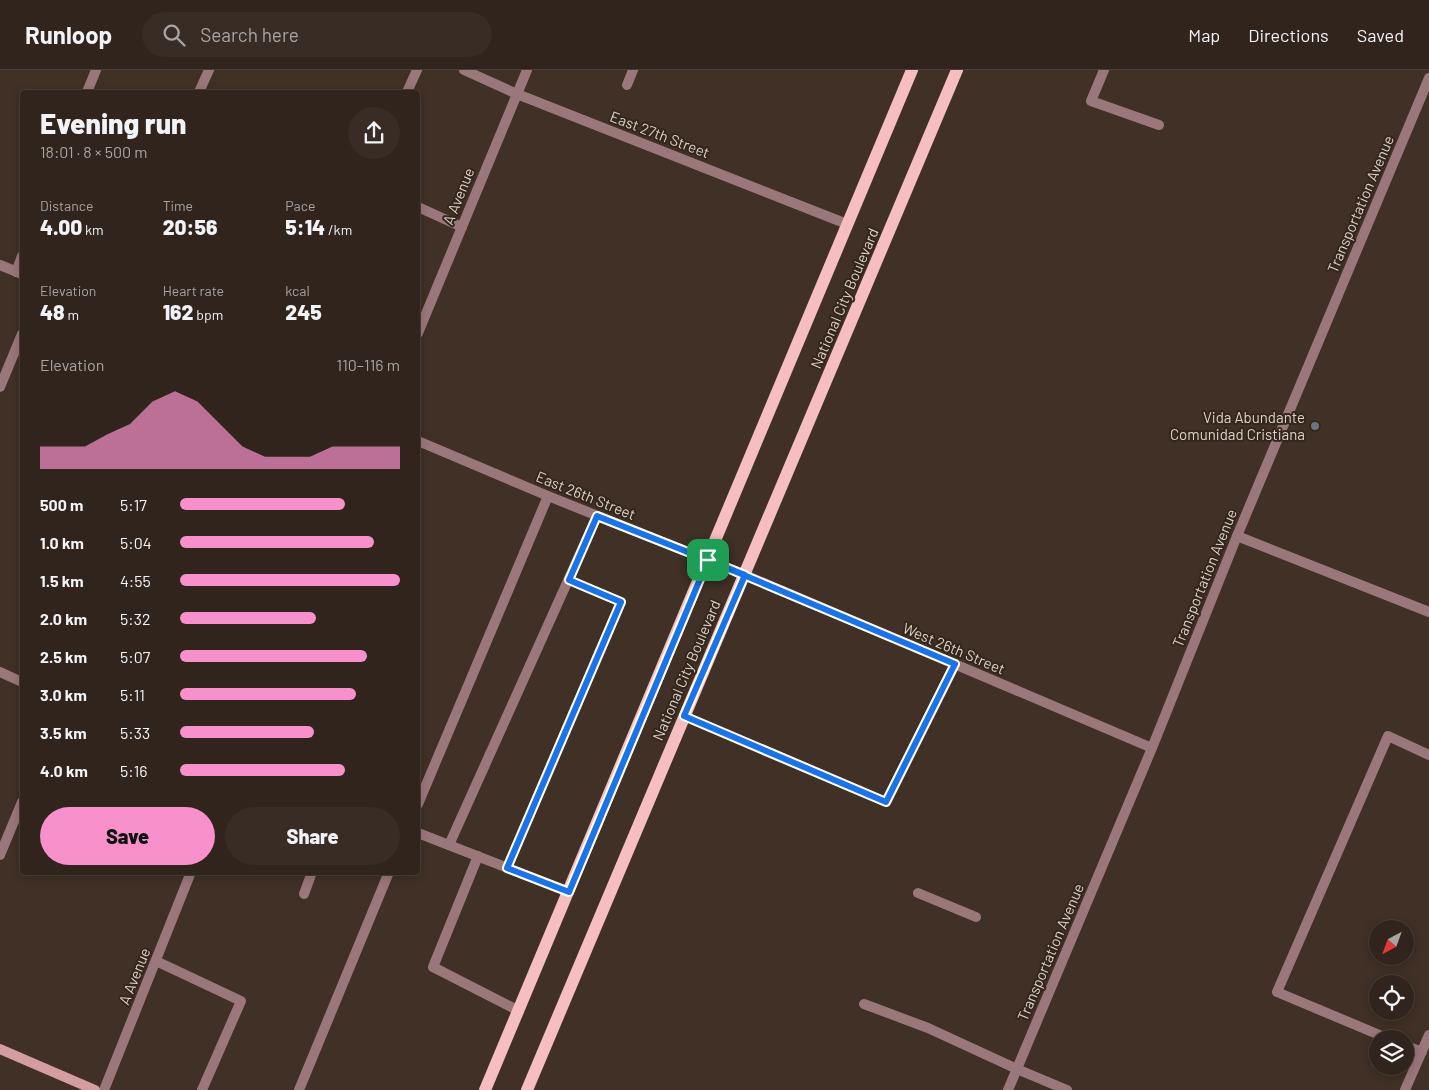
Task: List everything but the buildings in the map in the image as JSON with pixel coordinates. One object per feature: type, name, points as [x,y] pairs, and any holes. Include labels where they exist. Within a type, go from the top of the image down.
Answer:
[{"type":"main road","name":"National City Boulevard","points":[[485,1090],[912,70]]},
{"type":"main road","name":"National City Boulevard","points":[[526,1090],[957,70]]},
{"type":"main road","points":[[0,1049],[96,1090]]},
{"type":"street","points":[[88,90],[96,70]]},
{"type":"street","points":[[200,90],[209,70]]},
{"type":"street","points":[[408,90],[417,70]]},
{"type":"street","name":"East 27th Street","points":[[464,70],[516,94],[847,224]]},
{"type":"street","name":"A Avenue","points":[[420,328],[527,70]]},
{"type":"street","points":[[627,85],[633,70]]},
{"type":"street","points":[[1104,70],[1091,101],[1159,125]]},
{"type":"street","name":"Transportation Avenue","points":[[1008,1090],[1152,748],[1237,536],[1429,78]]},
{"type":"street","points":[[420,208],[462,227]]},
{"type":"street","points":[[0,265],[19,273]]},
{"type":"street","points":[[0,387],[20,339]]},
{"type":"street","name":"East 26th Street","points":[[420,443],[745,575]]},
{"type":"street","points":[[420,799],[548,496]]},
{"type":"street","points":[[449,845],[597,516]]},
{"type":"street","points":[[1237,536],[1429,612]]},
{"type":"street","name":"West 26th Street","points":[[745,575],[1152,748]]},
{"type":"street","points":[[507,868],[621,602],[569,580]]},
{"type":"street","points":[[684,716],[886,802],[955,664]]},
{"type":"street","points":[[0,672],[20,681]]},
{"type":"street","points":[[1369,1031],[1277,992],[1388,736],[1429,755]]},
{"type":"street","points":[[0,855],[20,807]]},
{"type":"street","points":[[420,834],[569,892]]},
{"type":"street","points":[[478,856],[433,967],[519,1011]]},
{"type":"street","name":"A Avenue","points":[[104,1090],[190,875]]},
{"type":"street","points":[[304,894],[311,875]]},
{"type":"street","points":[[299,1090],[388,875]]},
{"type":"street","points":[[918,893],[976,917]]},
{"type":"street","points":[[156,961],[241,1001],[202,1090]]},
{"type":"street","points":[[864,1004],[928,1028],[1066,1090]]},
{"type":"street","points":[[1406,1090],[1429,1035]]},
{"type":"street","points":[[1414,1049],[1422,1052]]},
{"type":"place","name":"Vida Abundante Comunidad Cristiana","points":[[1315,426]]},
{"type":"route","points":[[708,560],[597,516],[569,580],[621,602],[507,868],[569,892],[708,560],[745,575],[684,716],[886,802],[955,664],[745,575],[708,560]]}]
